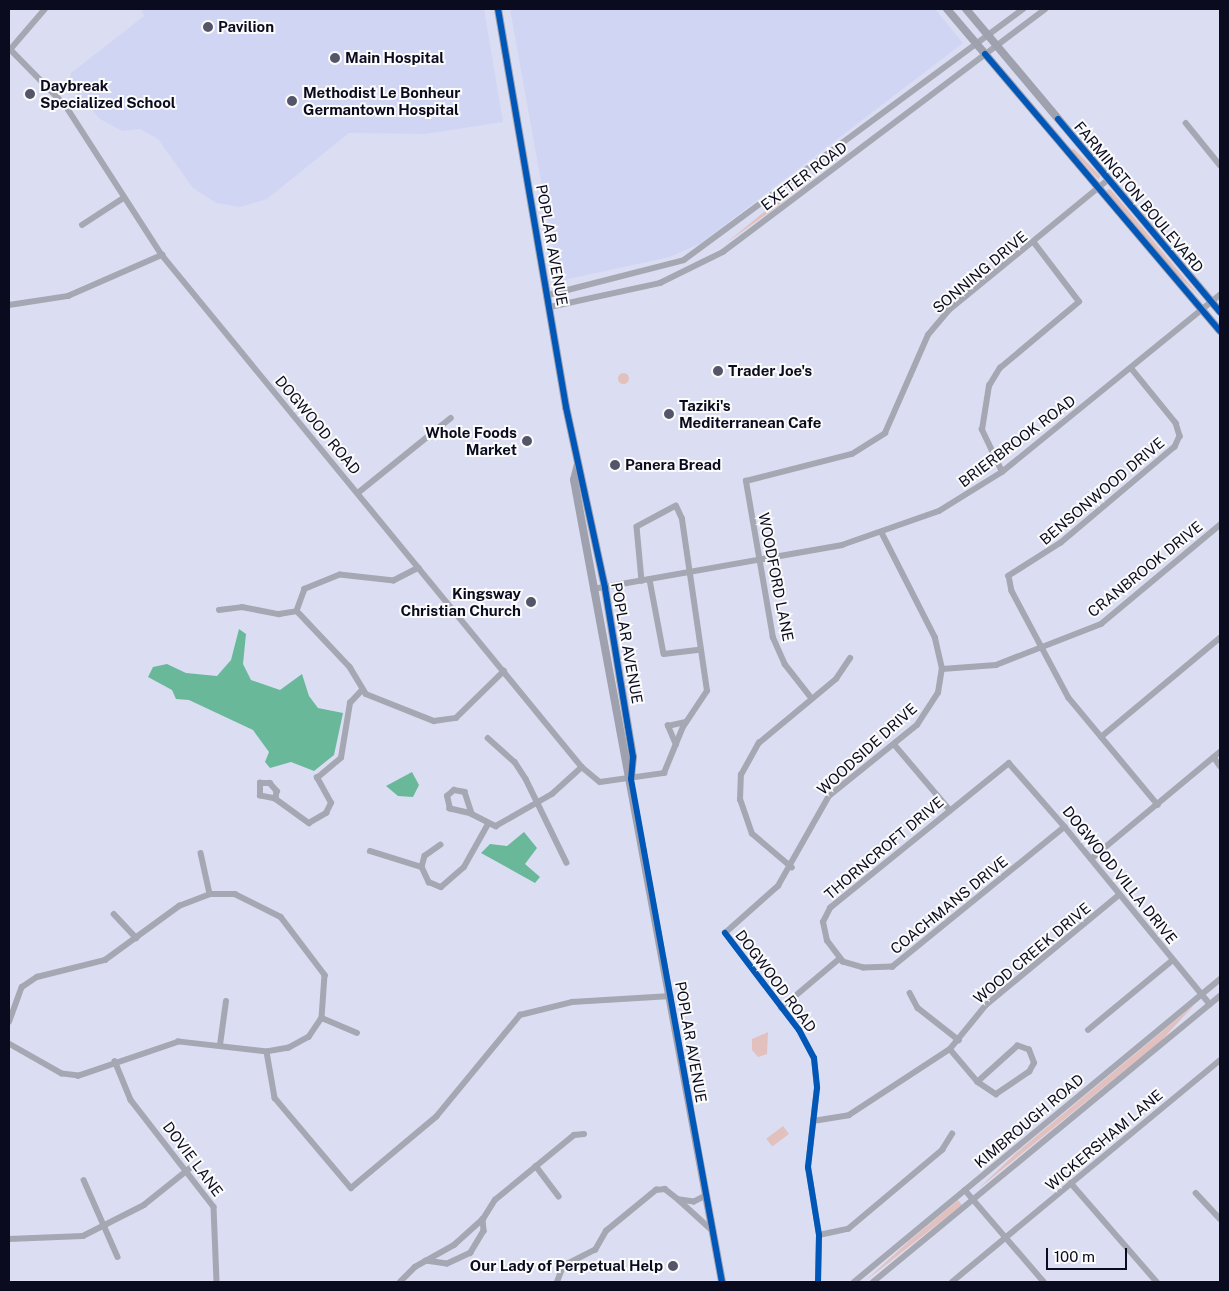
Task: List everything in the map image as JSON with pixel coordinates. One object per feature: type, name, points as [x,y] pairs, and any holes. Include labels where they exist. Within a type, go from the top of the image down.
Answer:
[{"type":"main road","name":"POPLAR AVENUE","points":[[498,9],[578,464],[605,588],[633,757],[631,778]]},
{"type":"main road","name":"FARMINGTON BOULEVARD","points":[[947,9],[1220,331]]},
{"type":"main road","name":"FARMINGTON BOULEVARD","points":[[966,9],[1220,312]]},
{"type":"main road","name":"POPLAR AVENUE","points":[[578,464],[574,480],[623,760],[631,778],[722,1282]]},
{"type":"street","points":[[10,51],[45,9]]},
{"type":"street","name":"EXETER ROAD","points":[[548,295],[684,260],[1023,9]]},
{"type":"street","name":"EXETER ROAD","points":[[550,307],[660,283],[723,252],[1045,9]]},
{"type":"street","name":"DOGWOOD ROAD","points":[[10,51],[66,106],[122,199],[162,255],[582,767],[600,782],[664,773],[676,744]]},
{"type":"street","points":[[1186,123],[1220,165]]},
{"type":"street","name":"SONNING DRIVE","points":[[746,480],[852,454],[884,433],[928,335],[949,310],[1034,243],[1108,180]]},
{"type":"street","points":[[82,226],[122,199]]},
{"type":"street","points":[[1002,472],[982,430],[989,386],[1000,368],[1079,302],[1034,243]]},
{"type":"street","points":[[9,305],[68,296],[162,255]]},
{"type":"street","name":"BRIERBROOK ROAD","points":[[593,589],[758,560],[882,534],[943,508],[1002,472],[1132,369],[1220,295]]},
{"type":"street","name":"BENSONWOOD DRIVE","points":[[1043,648],[1008,576],[1061,543],[1176,446],[1180,436],[1176,423],[1132,369]]},
{"type":"street","points":[[358,493],[451,418]]},
{"type":"street","name":"WOODFORD LANE","points":[[746,480],[758,560],[776,647],[812,698]]},
{"type":"street","points":[[642,581],[637,527],[676,506],[682,519],[687,573],[707,691],[686,722],[676,744]]},
{"type":"street","name":"CRANBROOK DRIVE","points":[[942,669],[996,665],[1101,624],[1220,524]]},
{"type":"street","name":"WOODSIDE DRIVE","points":[[724,933],[778,886],[792,868],[815,816],[829,796],[894,744],[930,709],[938,692],[942,669],[935,638],[882,534]]},
{"type":"street","points":[[297,612],[305,589],[340,575],[394,581],[419,568]]},
{"type":"street","points":[[650,580],[664,654],[699,650]]},
{"type":"street","points":[[219,610],[242,607],[279,614],[297,612]]},
{"type":"street","points":[[297,612],[350,667],[362,690],[378,702],[406,708],[434,721],[456,718],[504,671]]},
{"type":"street","points":[[1100,736],[1220,638]]},
{"type":"street","points":[[1043,648],[1069,698],[1158,805]]},
{"type":"street","points":[[792,868],[752,834],[739,788],[746,763],[759,743],[836,678],[850,658]]},
{"type":"street","points":[[276,799],[309,823],[326,813],[331,803],[317,778],[341,758],[350,703],[362,690]]},
{"type":"street","points":[[676,744],[668,726],[686,722]]},
{"type":"street","points":[[488,738],[515,762],[538,801],[567,863]]},
{"type":"street","points":[[894,744],[950,810]]},
{"type":"street","points":[[1091,858],[1158,805],[1220,752]]},
{"type":"street","points":[[1214,757],[1220,766]]},
{"type":"street","name":"THORNCROFT DRIVE","points":[[838,960],[823,931],[830,908],[1009,762]]},
{"type":"street","name":"DOGWOOD VILLA DRIVE","points":[[1009,762],[1091,858],[1119,895],[1210,1004]]},
{"type":"street","points":[[472,814],[465,792],[454,790],[447,796],[450,809],[472,814],[488,824],[500,825],[538,801],[582,767]]},
{"type":"street","points":[[370,851],[422,867],[435,886],[450,882],[488,824]]},
{"type":"street","name":"COACHMANS DRIVE","points":[[838,960],[864,968],[898,964],[1065,827]]},
{"type":"street","points":[[422,867],[425,856],[441,844]]},
{"type":"street","points":[[201,853],[210,894]]},
{"type":"street","points":[[9,1022],[22,987],[37,977],[105,960],[179,906],[210,894],[235,894],[281,917],[325,975],[322,1018],[309,1037],[290,1048],[268,1052],[179,1042],[115,1061],[80,1076],[62,1074],[9,1044]]},
{"type":"street","name":"WOOD CREEK DRIVE","points":[[813,1121],[849,1115],[950,1049],[986,1005],[1119,895]]},
{"type":"street","points":[[114,914],[136,938]]},
{"type":"street","name":"DOGWOOD ROAD","points":[[724,933],[805,1038],[814,1058],[817,1088],[808,1167],[819,1235],[818,1282]]},
{"type":"street","points":[[781,1008],[838,960]]},
{"type":"street","points":[[1088,1030],[1173,960]]},
{"type":"street","name":"KIMBROUGH ROAD","points":[[854,1282],[1220,979]]},
{"type":"street","points":[[910,993],[918,1008],[959,1040]]},
{"type":"street","points":[[268,1052],[275,1098],[351,1188],[436,1117],[520,1015],[572,1002],[670,996]]},
{"type":"street","name":"KIMBROUGH ROAD","points":[[874,1282],[1220,996]]},
{"type":"street","points":[[220,1046],[226,1001]]},
{"type":"street","points":[[322,1018],[357,1033]]},
{"type":"street","points":[[950,1049],[978,1082],[1002,1094],[1033,1067],[1029,1050],[1018,1046],[978,1082]]},
{"type":"street","name":"WICKERSHAM LANE","points":[[952,1282],[1220,1060]]},
{"type":"street","name":"DOVIE LANE","points":[[115,1061],[131,1100],[189,1170],[214,1207],[217,1282]]},
{"type":"street","points":[[400,1282],[415,1267],[454,1245],[484,1219],[495,1200],[574,1135],[584,1134]]},
{"type":"street","points":[[819,1235],[848,1229],[949,1143],[952,1134]]},
{"type":"street","points":[[536,1166],[559,1196]]},
{"type":"street","points":[[9,1239],[83,1236],[144,1205],[189,1170]]},
{"type":"street","points":[[84,1180],[118,1257]]},
{"type":"street","points":[[1071,1183],[1157,1282]]},
{"type":"street","points":[[557,1282],[563,1266],[595,1250],[606,1231],[656,1190],[666,1190],[712,1231]]},
{"type":"street","points":[[965,1190],[1005,1239],[1044,1282]]},
{"type":"street","points":[[1196,1193],[1220,1219]]},
{"type":"street","points":[[679,1200],[694,1202],[706,1196]]},
{"type":"street","points":[[426,1261],[447,1264],[471,1253],[484,1231],[484,1219]]},
{"type":"shaded area","name":"Methodist Le Bonheur Germantown Hospital","points":[[141,9],[484,9],[503,122],[425,134],[349,133],[267,199],[240,207],[216,203],[193,188],[158,139],[140,129],[122,131],[100,119],[69,84],[71,73],[144,16]]},
{"type":"shaded area","points":[[510,9],[935,9],[963,43],[701,243],[670,257],[559,281]]},
{"type":"shaded area","points":[[1074,149],[1100,176],[1099,180],[1071,150]]},
{"type":"shaded area","points":[[807,177],[810,179],[778,206],[726,243]]},
{"type":"shaded area","points":[[1108,189],[1111,190],[1200,297],[1165,263],[1106,192]]},
{"type":"shaded area","points":[[623,372],[629,378],[623,384],[617,378]]},
{"type":"shaded area","points":[[239,629],[246,634],[243,664],[251,680],[280,690],[302,674],[309,696],[318,708],[343,713],[334,755],[314,771],[291,762],[270,768],[265,762],[269,752],[253,730],[189,700],[176,699],[172,690],[148,677],[153,667],[167,664],[186,673],[217,676],[231,660]]},
{"type":"shaded area","points":[[412,772],[419,785],[413,797],[398,796],[386,786]]},
{"type":"shaded area","points":[[524,832],[537,848],[525,864],[540,877],[535,883],[481,853],[490,844],[507,846]]},
{"type":"shaded area","points":[[1195,1004],[1161,1041],[978,1189],[1016,1153]]},
{"type":"shaded area","points":[[768,1032],[767,1054],[758,1057],[752,1050],[752,1039]]},
{"type":"shaded area","points":[[783,1126],[789,1134],[772,1147],[766,1139]]},
{"type":"shaded area","points":[[958,1200],[962,1205],[864,1282],[909,1241]]},
{"type":"cycle path","points":[[498,9],[566,407],[605,588],[633,757],[631,779],[722,1282]]},
{"type":"cycle path","points":[[985,54],[1220,331]]},
{"type":"cycle path","points":[[1058,119],[1220,312]]},
{"type":"cycle path","points":[[725,933],[799,1030],[814,1058],[817,1088],[808,1167],[819,1235],[818,1282]]},
{"type":"place","name":"Pavilion","points":[[208,27]]},
{"type":"place","name":"Main Hospital","points":[[335,58]]},
{"type":"place","name":"Daybreak Specialized School","points":[[30,94]]},
{"type":"place","name":"Methodist Le Bonheur Germantown Hospital","points":[[292,101]]},
{"type":"place","name":"Trader Joe's","points":[[718,371]]},
{"type":"place","name":"Taziki's Mediterranean Cafe","points":[[669,414]]},
{"type":"place","name":"Whole Foods Market","points":[[527,441]]},
{"type":"place","name":"Panera Bread","points":[[615,465]]},
{"type":"place","name":"Kingsway Christian Church","points":[[531,602]]},
{"type":"place","name":"Our Lady of Perpetual Help","points":[[673,1266]]}]
